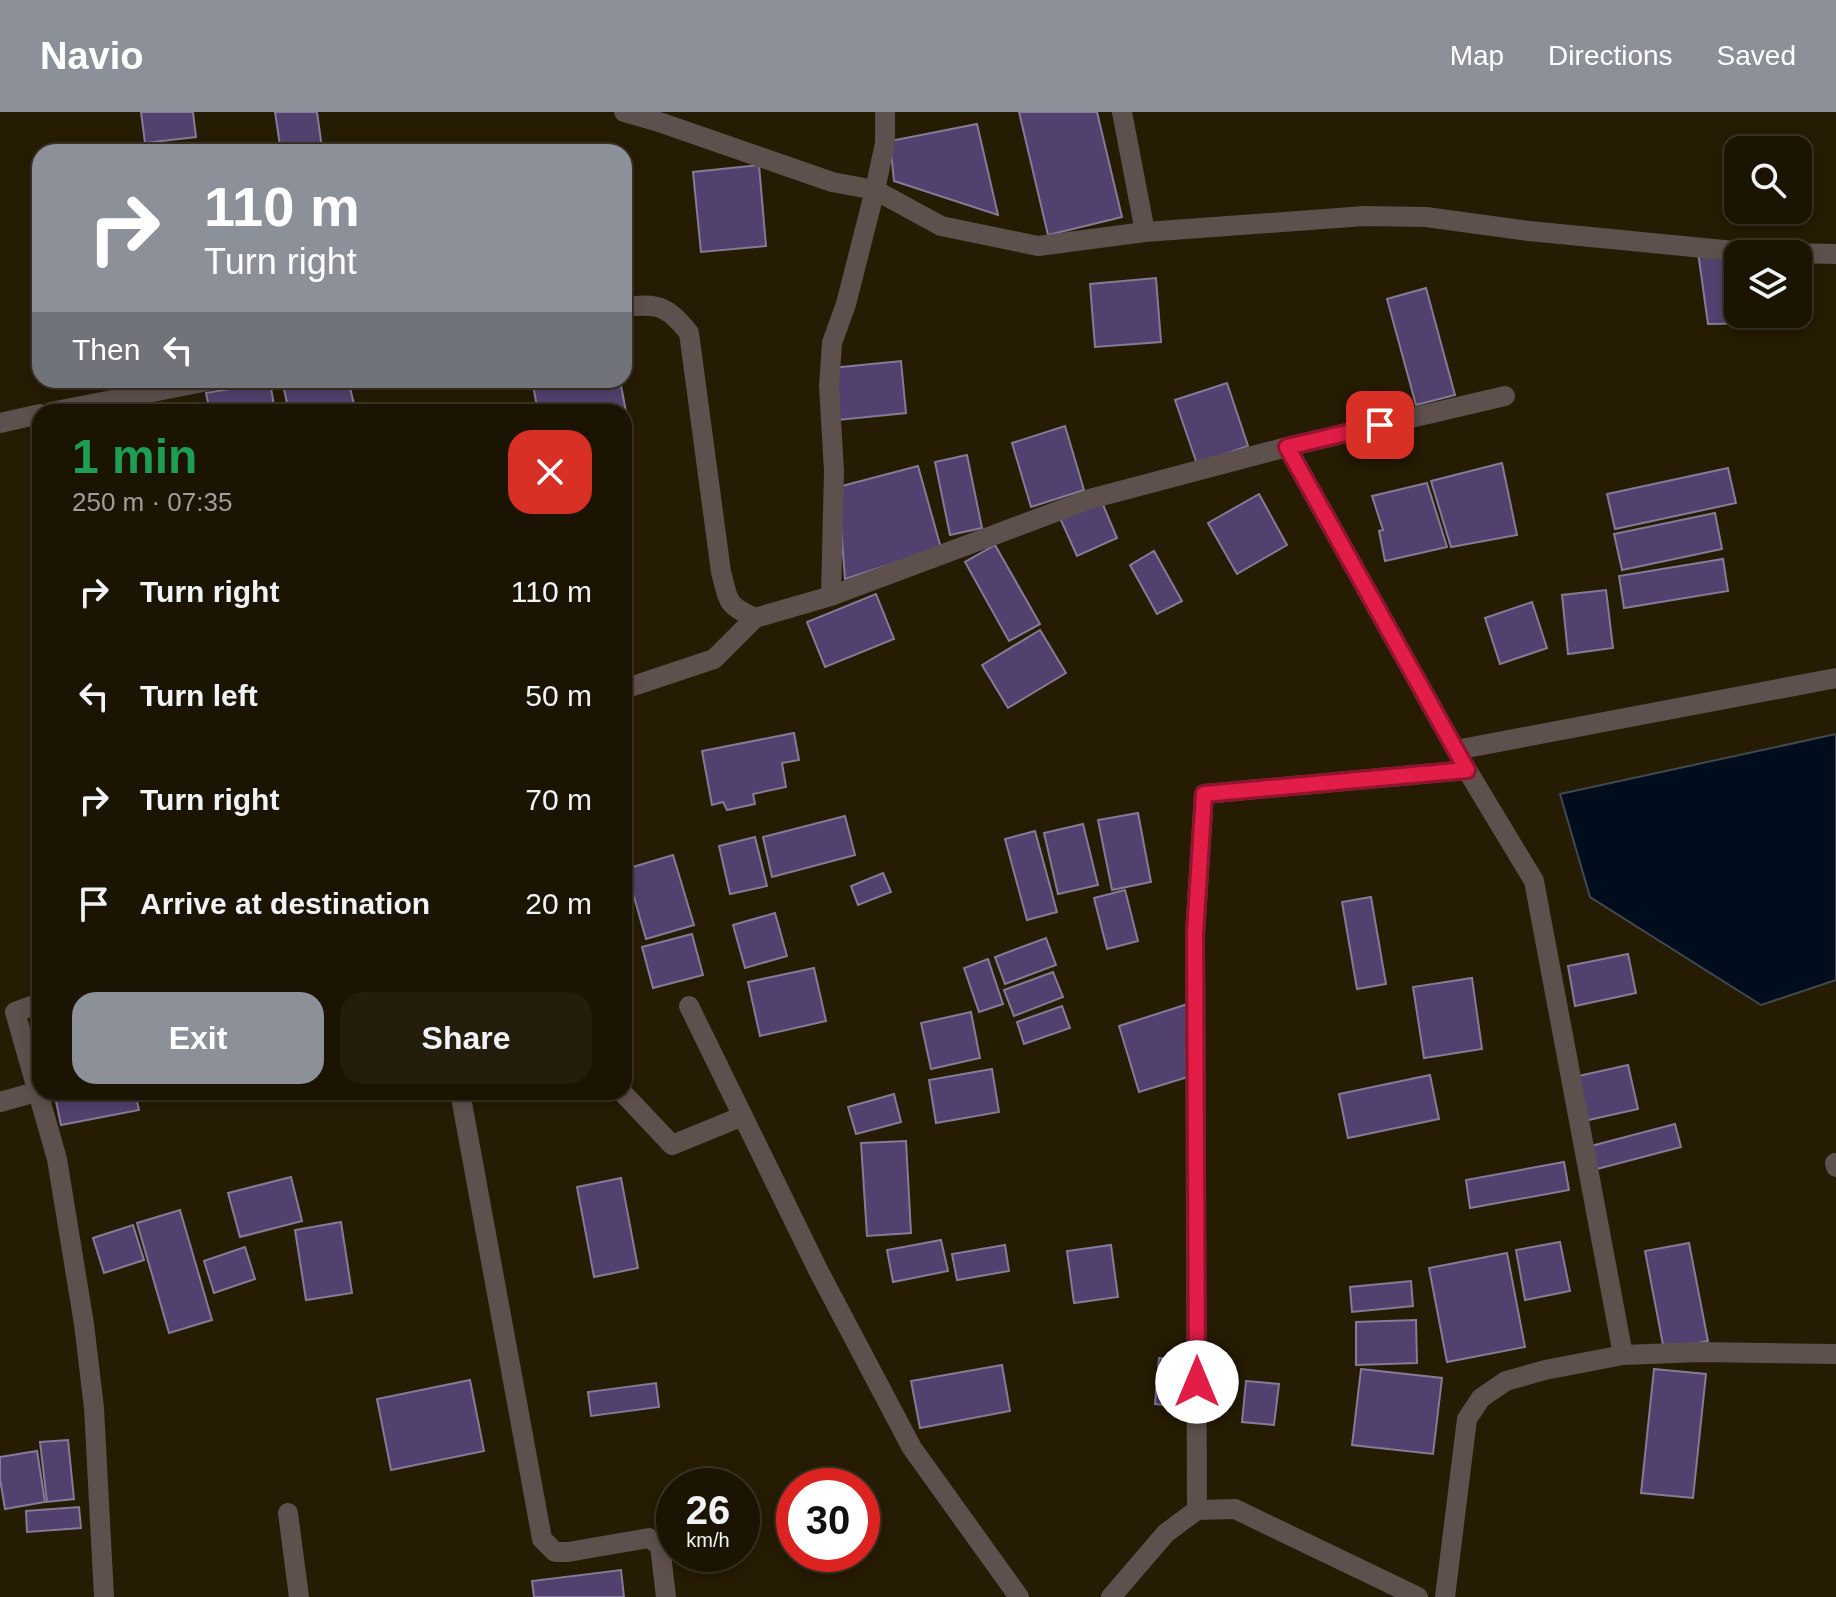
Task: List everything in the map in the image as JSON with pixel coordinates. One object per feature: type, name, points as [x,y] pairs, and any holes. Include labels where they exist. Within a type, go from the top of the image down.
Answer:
[{"type":"street","points":[[624,112],[832,182],[875,190],[941,226],[1038,246],[1145,232],[1365,216],[1426,217],[1529,231],[1744,252],[1836,254]]},
{"type":"street","points":[[831,596],[834,471],[829,386],[832,343],[846,304],[875,190],[885,143],[885,112]]},
{"type":"street","points":[[1122,112],[1145,232]]},
{"type":"street","points":[[632,306],[647,304],[674,313],[689,333],[721,572],[727,596],[734,608],[755,618]]},
{"type":"street","points":[[92,404],[172,388]]},
{"type":"street","points":[[632,686],[714,659],[755,618],[831,596],[1090,499],[1287,447],[1505,396]]},
{"type":"street","points":[[0,423],[32,416]]},
{"type":"street","points":[[1287,447],[1467,770],[1534,881],[1623,1355]]},
{"type":"street","points":[[1456,750],[1836,678]]},
{"type":"street","points":[[1197,1510],[1195,934],[1204,794],[1467,770]]},
{"type":"street","points":[[32,1006],[15,1012],[32,1077]]},
{"type":"street","points":[[689,1006],[818,1270],[912,1448],[1019,1597]]},
{"type":"street","points":[[0,1102],[32,1093]]},
{"type":"street","points":[[39,1100],[57,1159],[86,1339],[94,1408],[104,1597]]},
{"type":"street","points":[[461,1100],[542,1539],[555,1552],[568,1552],[649,1538],[660,1546],[666,1597]]},
{"type":"street","points":[[630,1100],[672,1145],[743,1116]]},
{"type":"street","points":[[1445,1597],[1467,1419],[1481,1398],[1506,1381],[1623,1355],[1701,1352],[1836,1354]]},
{"type":"street","points":[[1111,1597],[1166,1533],[1197,1510],[1235,1509],[1418,1597]]},
{"type":"street","points":[[288,1513],[299,1597]]},
{"type":"water","points":[[1836,734],[1836,980],[1761,1005],[1590,897],[1560,794]]},
{"type":"building","points":[[141,112],[193,112],[196,137],[145,143]]},
{"type":"building","points":[[275,112],[317,112],[321,144],[280,144]]},
{"type":"building","points":[[1019,112],[1097,112],[1122,217],[1048,235]]},
{"type":"building","points":[[977,124],[998,215],[894,181],[890,141]]},
{"type":"building","points":[[759,165],[766,246],[701,252],[693,172]]},
{"type":"building","points":[[1698,252],[1724,255],[1724,324],[1708,324]]},
{"type":"building","points":[[1156,278],[1161,342],[1095,347],[1090,284]]},
{"type":"building","points":[[1426,288],[1455,395],[1416,405],[1387,299]]},
{"type":"building","points":[[901,361],[906,413],[838,420],[832,368]]},
{"type":"building","points":[[1227,383],[1248,446],[1197,464],[1175,400]]},
{"type":"building","points":[[235,388],[271,388],[274,404],[208,404],[206,393]]},
{"type":"building","points":[[284,388],[350,388],[354,404],[287,404]]},
{"type":"building","points":[[534,388],[622,388],[625,404],[536,404]]},
{"type":"building","points":[[1065,426],[1084,490],[1031,507],[1012,443]]},
{"type":"building","points":[[967,455],[982,528],[950,535],[935,462]]},
{"type":"building","points":[[1502,463],[1517,535],[1451,547],[1431,481]]},
{"type":"building","points":[[918,466],[941,548],[845,579],[838,487]]},
{"type":"building","points":[[1728,468],[1736,503],[1615,529],[1607,494]]},
{"type":"building","points":[[1427,483],[1447,547],[1385,561],[1379,531],[1383,530],[1372,496]]},
{"type":"building","points":[[1259,494],[1287,545],[1237,574],[1208,523]]},
{"type":"building","points":[[1101,500],[1117,538],[1077,556],[1060,518]]},
{"type":"building","points":[[1715,513],[1722,549],[1622,570],[1614,534]]},
{"type":"building","points":[[995,545],[1040,624],[1009,641],[965,562]]},
{"type":"building","points":[[1154,551],[1182,601],[1157,614],[1130,565]]},
{"type":"building","points":[[1723,559],[1728,591],[1624,608],[1619,576]]},
{"type":"building","points":[[1606,590],[1613,648],[1568,654],[1562,595]]},
{"type":"building","points":[[876,594],[894,639],[825,667],[807,622]]},
{"type":"building","points":[[1532,602],[1547,648],[1500,664],[1485,618]]},
{"type":"building","points":[[1040,630],[1066,673],[1008,708],[982,665]]},
{"type":"building","points":[[794,733],[799,760],[782,763],[786,787],[753,794],[755,804],[727,810],[723,802],[712,805],[702,751]]},
{"type":"building","points":[[1138,813],[1151,882],[1112,890],[1098,820]]},
{"type":"building","points":[[845,816],[855,855],[772,877],[763,837]]},
{"type":"building","points":[[1083,824],[1098,885],[1058,894],[1044,833]]},
{"type":"building","points":[[1035,831],[1057,912],[1027,920],[1005,839]]},
{"type":"building","points":[[755,837],[767,886],[730,894],[719,846]]},
{"type":"building","points":[[673,855],[694,925],[646,939],[632,890],[632,867]]},
{"type":"building","points":[[883,873],[891,892],[858,905],[851,886]]},
{"type":"building","points":[[1125,890],[1138,941],[1107,949],[1094,898]]},
{"type":"building","points":[[1371,897],[1386,984],[1357,989],[1342,902]]},
{"type":"building","points":[[775,913],[787,956],[745,968],[733,925]]},
{"type":"building","points":[[692,934],[703,975],[653,988],[642,947]]},
{"type":"building","points":[[1046,938],[1056,965],[1005,984],[995,957]]},
{"type":"building","points":[[1628,954],[1636,993],[1575,1006],[1568,966]]},
{"type":"building","points":[[988,959],[1003,1004],[979,1012],[964,968]]},
{"type":"building","points":[[814,968],[826,1021],[760,1036],[748,982]]},
{"type":"building","points":[[1053,972],[1063,997],[1014,1016],[1004,990]]},
{"type":"building","points":[[1472,978],[1482,1049],[1424,1058],[1413,987]]},
{"type":"building","points":[[1194,1002],[1191,1076],[1139,1092],[1119,1026]]},
{"type":"building","points":[[1062,1006],[1070,1028],[1024,1044],[1017,1022]]},
{"type":"building","points":[[971,1012],[980,1058],[931,1069],[921,1023]]},
{"type":"building","points":[[1628,1065],[1638,1109],[1584,1121],[1574,1077]]},
{"type":"building","points":[[992,1069],[999,1112],[936,1123],[929,1080]]},
{"type":"building","points":[[1430,1075],[1439,1119],[1348,1138],[1339,1094]]},
{"type":"building","points":[[894,1094],[901,1122],[856,1134],[848,1107]]},
{"type":"building","points":[[56,1100],[137,1100],[139,1110],[61,1125]]},
{"type":"building","points":[[1675,1124],[1681,1147],[1597,1169],[1591,1146]]},
{"type":"building","points":[[906,1141],[911,1233],[867,1236],[861,1143]]},
{"type":"building","points":[[1564,1162],[1569,1190],[1470,1208],[1466,1180]]},
{"type":"building","points":[[291,1177],[302,1221],[240,1237],[228,1193]]},
{"type":"building","points":[[621,1178],[638,1268],[594,1277],[577,1187]]},
{"type":"building","points":[[180,1210],[212,1320],[169,1333],[137,1223]]},
{"type":"building","points":[[341,1222],[352,1293],[306,1300],[295,1230]]},
{"type":"building","points":[[133,1225],[144,1260],[104,1273],[93,1238]]},
{"type":"building","points":[[941,1240],[948,1271],[893,1282],[887,1250]]},
{"type":"building","points":[[1560,1242],[1570,1291],[1525,1300],[1516,1250]]},
{"type":"building","points":[[1689,1243],[1708,1341],[1664,1350],[1645,1251]]},
{"type":"building","points":[[1005,1245],[1009,1271],[957,1280],[952,1254]]},
{"type":"building","points":[[1111,1245],[1118,1297],[1074,1303],[1067,1251]]},
{"type":"building","points":[[245,1247],[255,1279],[214,1293],[204,1261]]},
{"type":"building","points":[[1507,1253],[1525,1347],[1447,1362],[1429,1268]]},
{"type":"building","points":[[1411,1281],[1413,1306],[1352,1312],[1350,1287]]},
{"type":"building","points":[[1416,1320],[1417,1363],[1356,1365],[1356,1322]]},
{"type":"building","points":[[1159,1358],[1196,1361],[1192,1407],[1155,1404]]},
{"type":"building","points":[[1002,1365],[1010,1411],[920,1428],[911,1381]]},
{"type":"building","points":[[1361,1369],[1442,1378],[1433,1454],[1352,1445]]},
{"type":"building","points":[[1654,1369],[1706,1374],[1693,1498],[1641,1493]]},
{"type":"building","points":[[470,1380],[484,1451],[391,1470],[377,1399]]},
{"type":"building","points":[[1246,1381],[1279,1384],[1274,1425],[1242,1422]]},
{"type":"building","points":[[656,1383],[659,1407],[591,1416],[588,1392]]},
{"type":"building","points":[[68,1440],[74,1499],[47,1502],[40,1442]]},
{"type":"building","points":[[37,1451],[45,1502],[5,1509],[0,1457]]},
{"type":"building","points":[[79,1507],[81,1528],[27,1532],[26,1511]]},
{"type":"building","points":[[621,1570],[624,1597],[534,1597],[532,1581]]},
{"type":"route","points":[[1197,1382],[1195,934],[1204,794],[1467,770],[1287,447],[1380,425]]}]
